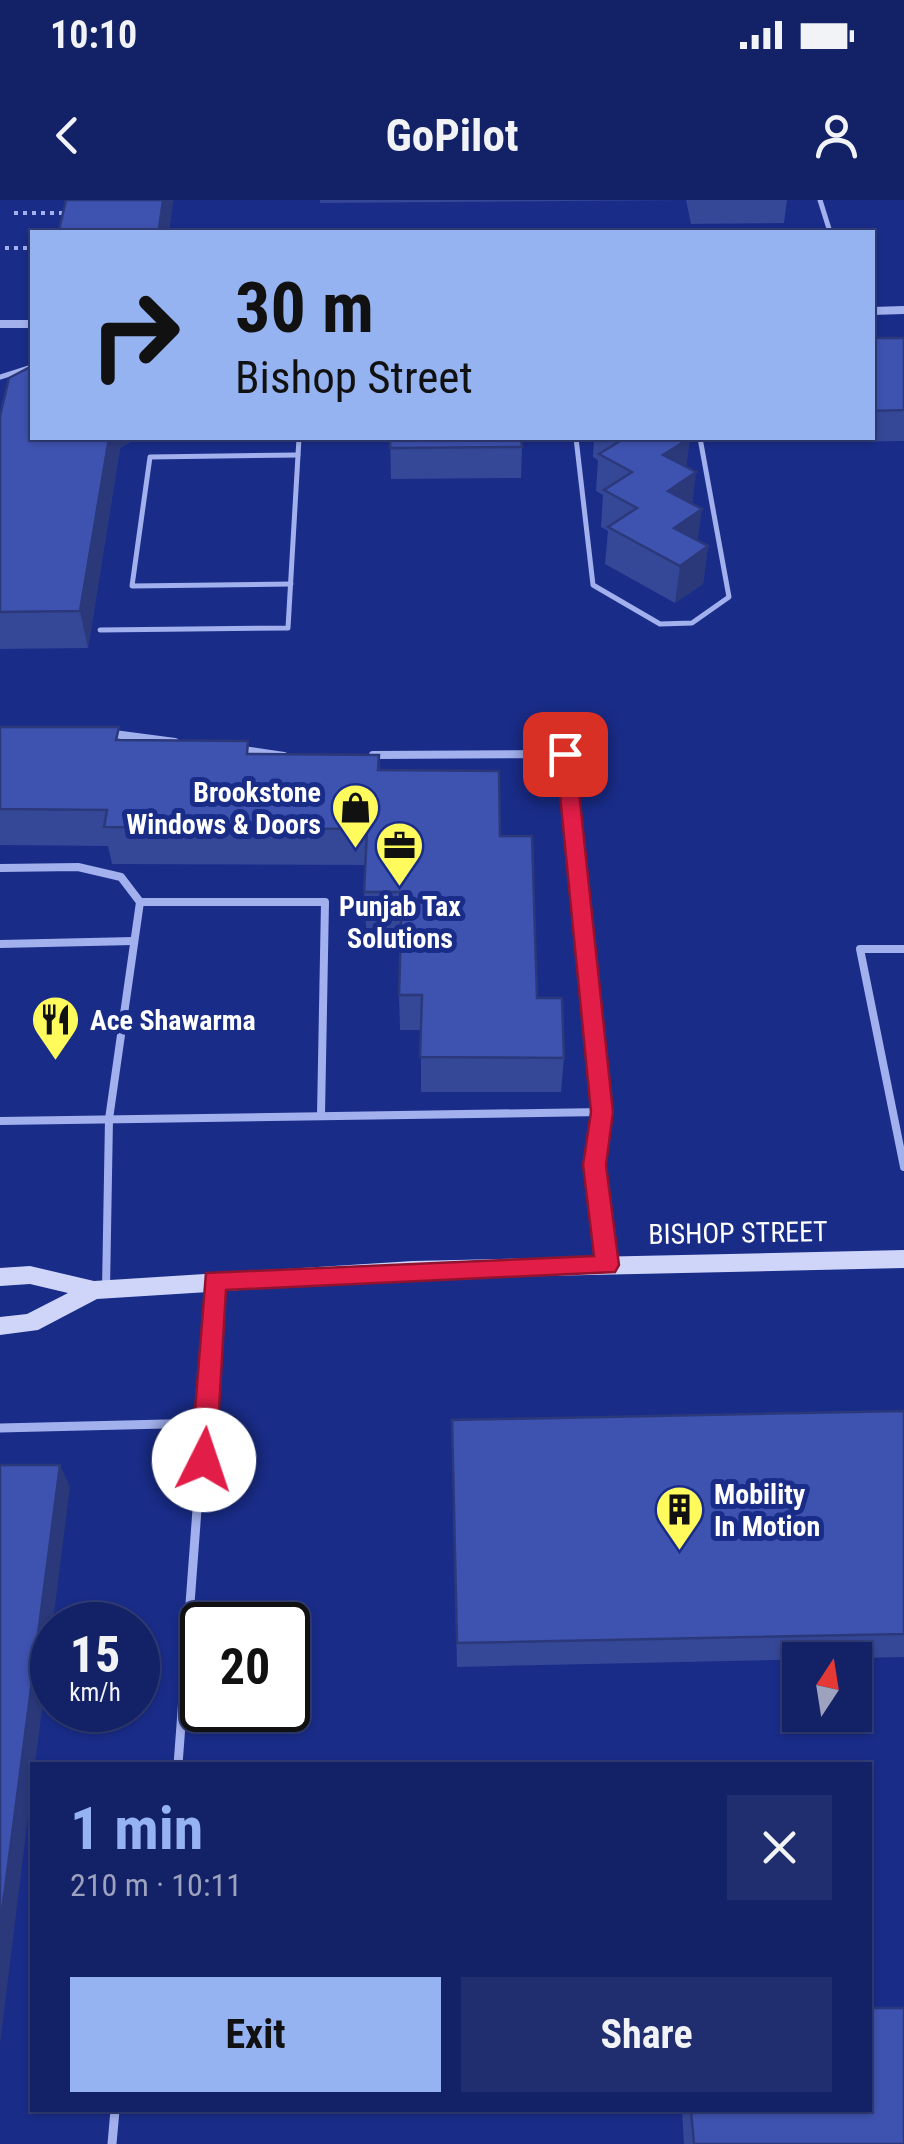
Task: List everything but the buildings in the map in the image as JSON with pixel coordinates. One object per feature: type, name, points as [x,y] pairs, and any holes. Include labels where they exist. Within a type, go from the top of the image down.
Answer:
[{"type":"street","points":[[875,311],[904,310]]},
{"type":"street","points":[[0,324],[30,324]]},
{"type":"street","name":"BISHOP STREET","points":[[0,1277],[30,1274],[100,1289],[215,1280],[607,1265],[904,1259]]},
{"type":"street","name":"BISHOP STREET","points":[[0,1326],[30,1322],[100,1289]]},
{"type":"lane","points":[[820,200],[829,230]]},
{"type":"lane","points":[[0,377],[30,368]]},
{"type":"lane","points":[[100,630],[288,628],[299,440]]},
{"type":"lane","points":[[576,440],[593,586],[660,624],[692,624],[729,597],[700,440]]},
{"type":"lane","points":[[291,584],[132,586],[150,457],[298,455]]},
{"type":"lane","points":[[100,732],[193,744]]},
{"type":"lane","points":[[230,749],[286,756]]},
{"type":"lane","points":[[366,755],[565,754],[602,1112],[594,1165],[607,1265]]},
{"type":"lane","points":[[0,868],[78,867],[121,877],[140,902],[110,1119],[100,1289]]},
{"type":"lane","points":[[140,902],[325,902],[321,1115]]},
{"type":"lane","points":[[0,944],[134,941]]},
{"type":"lane","points":[[904,949],[860,949],[900,1121],[904,1167]]},
{"type":"lane","points":[[0,1120],[602,1112]]},
{"type":"lane","points":[[178,1762],[215,1280]]},
{"type":"lane","points":[[0,1428],[207,1422]]},
{"type":"lane","points":[[112,2144],[115,2112]]},
{"type":"path","points":[[14,213],[77,213]]},
{"type":"path","points":[[6,248],[30,248]]},
{"type":"place","name":"Brookstone Windows & Doors","points":[[356,850]]},
{"type":"place","name":"Punjab Tax Solutions","points":[[400,888]]},
{"type":"place","name":"Ace Shawarma","points":[[55,1062]]},
{"type":"place","name":"Mobility In Motion","points":[[679,1552]]},
{"type":"route","points":[[204,1460],[215,1280],[607,1265],[594,1165],[602,1112],[565,754]]}]
